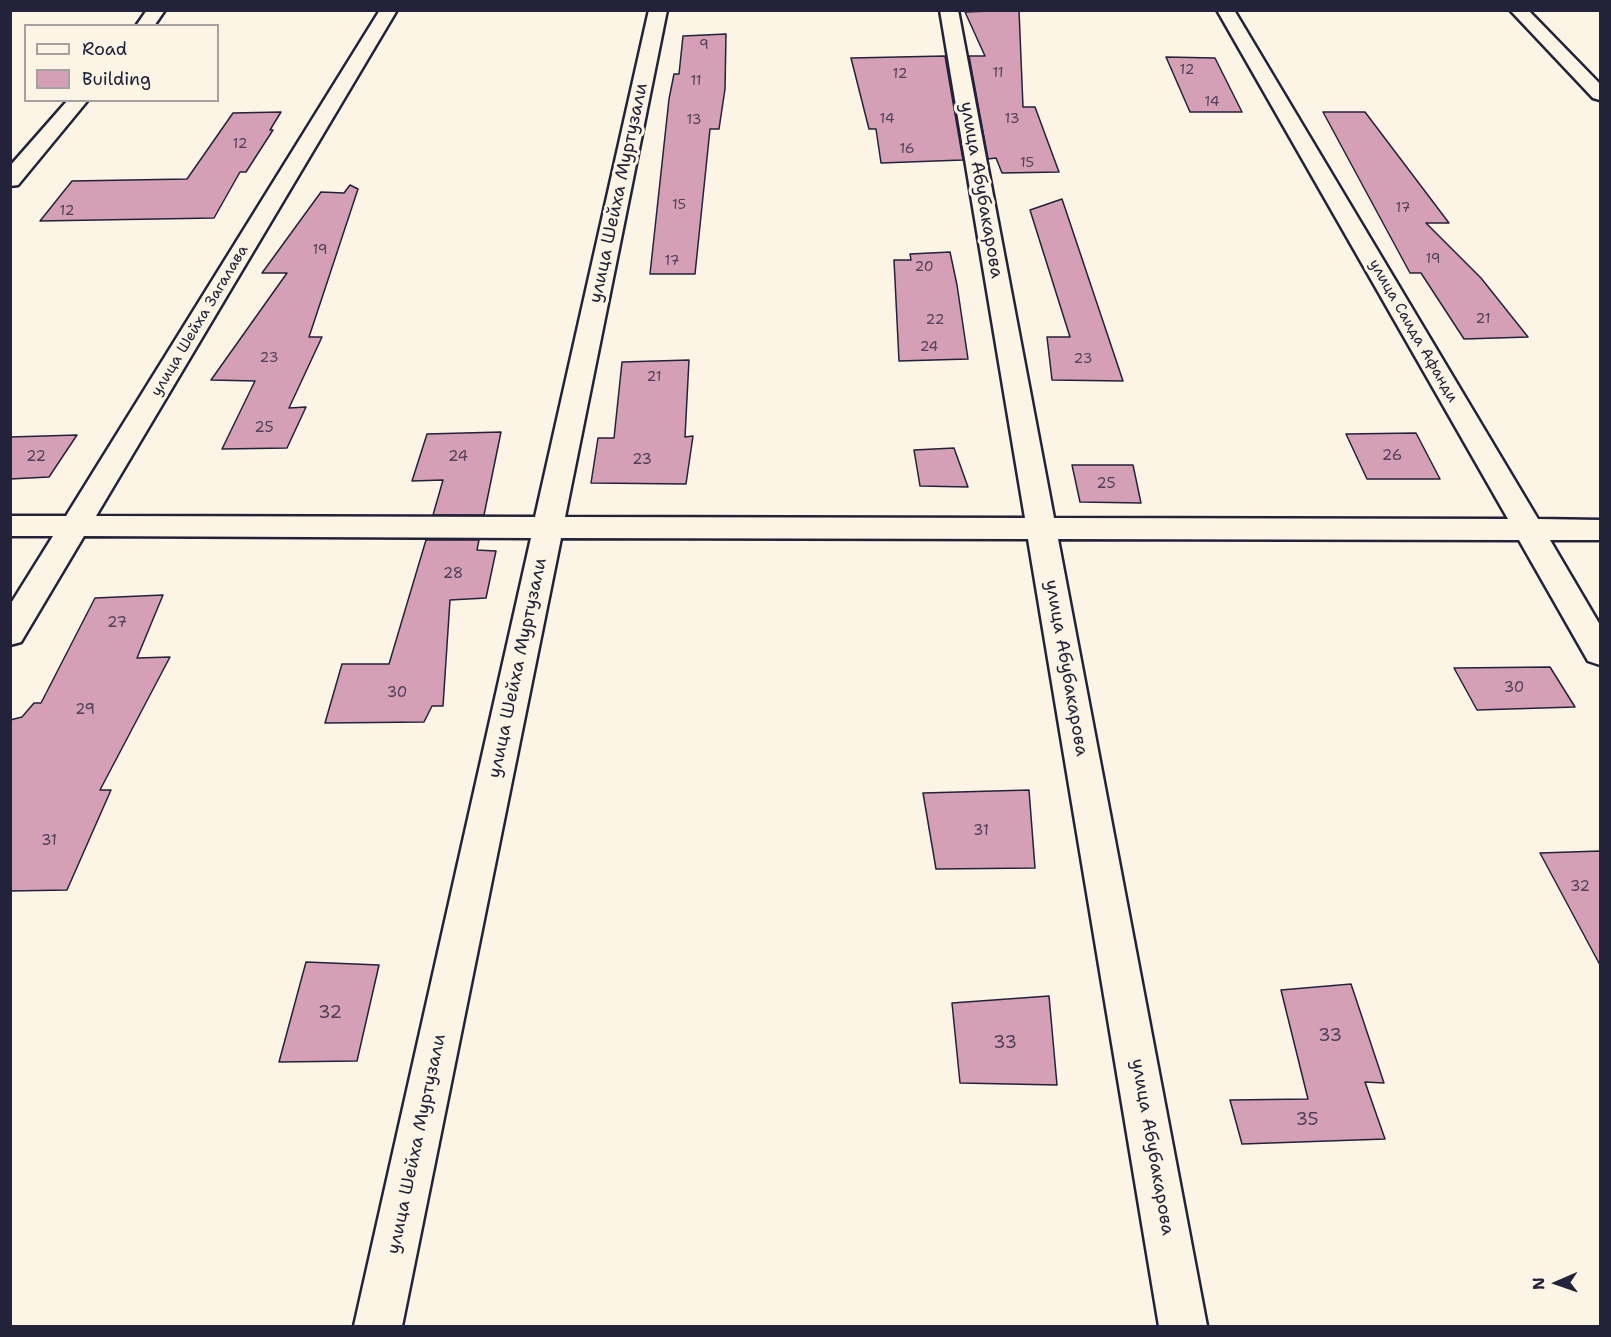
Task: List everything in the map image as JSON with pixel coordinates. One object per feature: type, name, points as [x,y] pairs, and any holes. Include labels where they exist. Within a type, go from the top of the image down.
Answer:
[{"type":"street","points":[[146,24],[157,10]]},
{"type":"street","name":"улица Шейха Загалава","points":[[10,633],[389,10]]},
{"type":"street","name":"улица Шейха Муртузали","points":[[378,1326],[658,10]]},
{"type":"street","name":"улица Абубакарова","points":[[949,10],[1184,1326]]},
{"type":"street","name":"улица Саида Афанди","points":[[1225,10],[1600,652]]},
{"type":"street","points":[[1518,10],[1600,94]]},
{"type":"street","points":[[10,180],[77,102]]},
{"type":"street","points":[[10,526],[1600,530]]},
{"type":"building","points":[[1019,10],[1023,107],[1035,107],[1059,172],[1002,173],[996,158],[988,159],[969,56],[985,56],[965,12]]},
{"type":"building","points":[[726,34],[725,89],[719,129],[710,129],[695,274],[650,274],[669,99],[674,74],[679,74],[683,36]]},
{"type":"building","points":[[945,56],[963,160],[881,163],[876,129],[869,129],[851,58]]},
{"type":"building","points":[[1166,57],[1215,58],[1242,112],[1190,112]]},
{"type":"building","points":[[281,112],[270,130],[273,130],[246,172],[240,172],[214,218],[40,221],[72,181],[187,179],[233,113]]},
{"type":"building","points":[[1323,112],[1365,112],[1449,223],[1426,223],[1481,278],[1528,337],[1464,339],[1421,273],[1410,273]]},
{"type":"building","points":[[350,185],[358,189],[309,337],[322,337],[289,408],[306,407],[287,448],[222,449],[255,381],[211,380],[287,273],[262,273],[321,192],[344,193]]},
{"type":"building","points":[[1062,199],[1123,381],[1052,380],[1047,337],[1070,337],[1030,210]]},
{"type":"building","points":[[950,252],[968,359],[899,361],[894,260],[911,260],[910,254]]},
{"type":"building","points":[[689,360],[685,437],[693,436],[686,484],[591,483],[598,438],[614,438],[622,362]]},
{"type":"building","points":[[501,432],[484,515],[433,515],[443,480],[412,481],[427,434]]},
{"type":"building","points":[[1416,433],[1440,479],[1367,479],[1346,434]]},
{"type":"building","points":[[77,435],[49,477],[10,479],[10,437]]},
{"type":"building","points":[[954,448],[968,487],[920,486],[914,450]]},
{"type":"building","points":[[1072,465],[1133,465],[1141,503],[1080,502]]},
{"type":"building","points":[[426,540],[479,540],[477,550],[496,551],[486,598],[450,600],[443,706],[432,706],[424,722],[325,723],[342,664],[389,664]]},
{"type":"building","points":[[163,595],[137,658],[170,657],[100,790],[111,790],[67,890],[10,891],[10,720],[22,717],[34,703],[41,703],[95,598]]},
{"type":"building","points":[[1550,667],[1575,707],[1477,710],[1454,668]]},
{"type":"building","points":[[1029,790],[1035,868],[936,869],[923,793]]},
{"type":"building","points":[[1600,851],[1600,965],[1540,853]]},
{"type":"building","points":[[306,962],[379,965],[357,1061],[279,1062]]},
{"type":"building","points":[[1351,984],[1384,1083],[1365,1082],[1385,1139],[1242,1144],[1230,1100],[1308,1099],[1281,990]]},
{"type":"building","points":[[1049,996],[1057,1085],[960,1083],[952,1003]]}]
